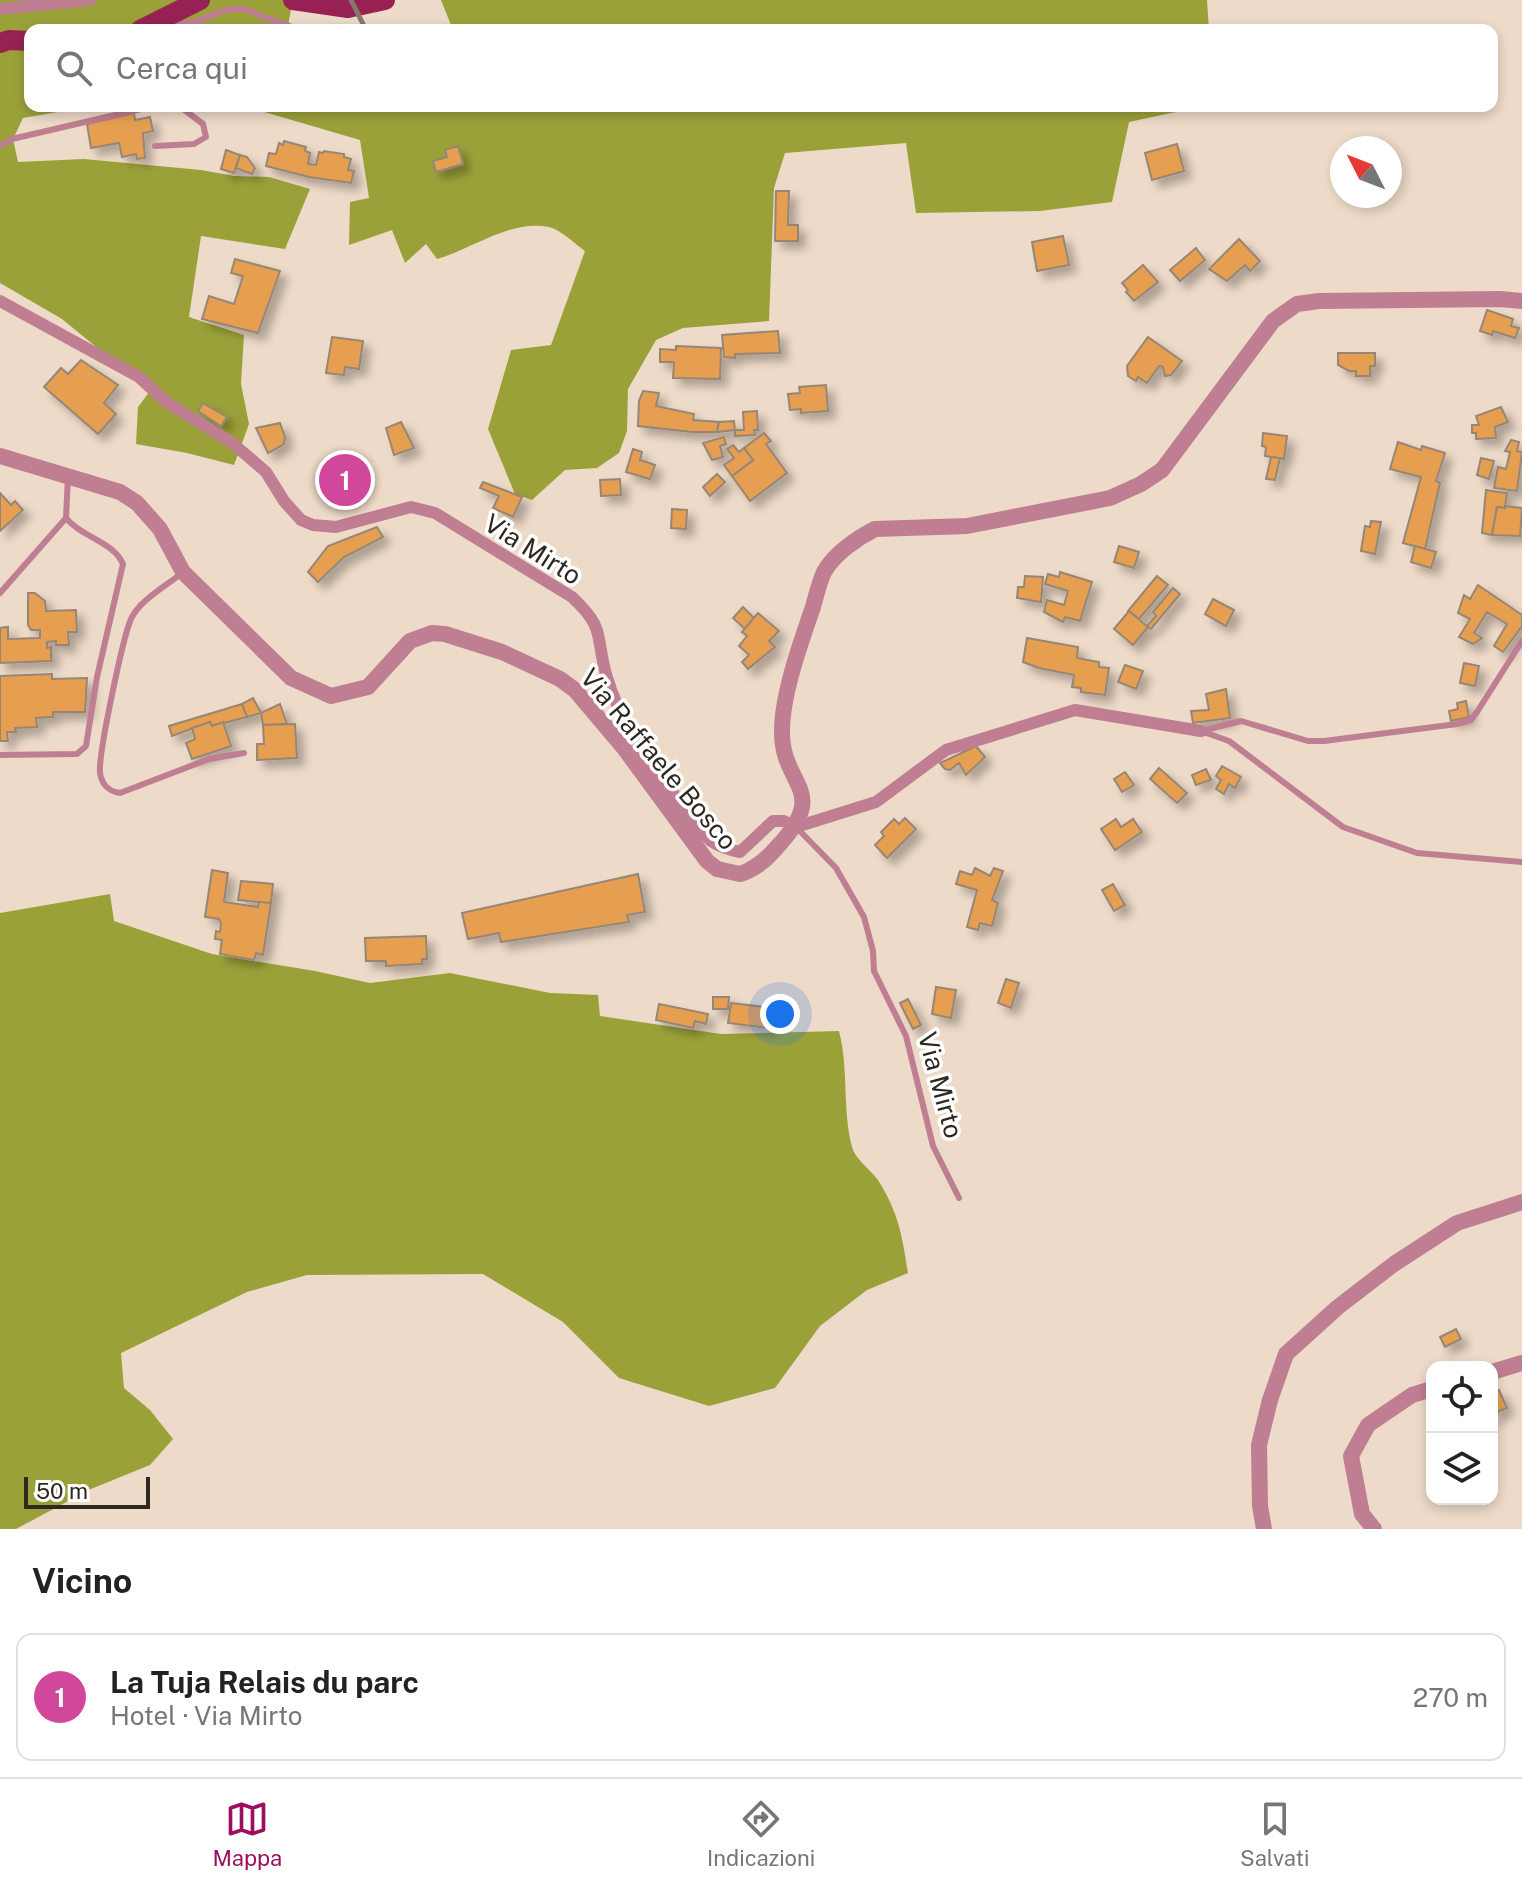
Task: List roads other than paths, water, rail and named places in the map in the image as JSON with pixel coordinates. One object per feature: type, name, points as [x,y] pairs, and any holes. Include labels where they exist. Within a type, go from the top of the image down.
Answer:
[{"type":"main road","points":[[153,24],[200,0]]},
{"type":"main road","points":[[293,0],[348,8],[385,0]]},
{"type":"main road","points":[[0,43],[24,41]]},
{"type":"street","points":[[0,9],[90,0]]},
{"type":"street","name":"Via Mirto","points":[[0,301],[139,377],[166,402],[231,442],[266,472],[284,501],[301,520],[313,525],[336,527],[411,507],[435,513],[542,576],[590,614],[599,631],[606,674],[629,731],[648,761],[709,840],[740,852],[773,821],[784,821],[796,827]]},
{"type":"street","points":[[796,827],[803,808],[800,786],[784,754],[784,713],[801,642],[824,572],[833,560],[862,536],[875,529],[967,526],[1110,498],[1141,484],[1162,470],[1273,321],[1297,304],[1319,301],[1522,301]]},
{"type":"street","name":"Via Raffaele Bosco","points":[[0,456],[120,492],[137,503],[160,529],[183,572],[291,678],[331,696],[368,687],[410,641],[432,633],[445,634],[502,652],[560,679],[575,690],[624,748],[707,861],[717,869],[730,874],[748,872],[766,860],[796,827]]},
{"type":"street","points":[[796,827],[876,802],[946,750],[1075,710],[1201,731]]},
{"type":"street","points":[[1264,1529],[1260,1506],[1259,1445],[1286,1354],[1338,1307],[1394,1264],[1457,1223],[1522,1202]]},
{"type":"street","points":[[1498,1370],[1522,1363]]},
{"type":"street","points":[[1374,1529],[1362,1514],[1351,1456],[1368,1425],[1412,1395],[1426,1391]]},
{"type":"lane","points":[[173,15],[179,23],[192,24],[221,11],[246,9],[286,24]]},
{"type":"lane","points":[[0,146],[12,139],[128,112]]},
{"type":"lane","points":[[155,146],[194,144],[206,137],[203,124],[187,112]]},
{"type":"lane","points":[[0,593],[66,518],[68,476]]},
{"type":"lane","points":[[0,755],[77,754],[86,746],[97,677],[123,564],[115,552],[83,534],[66,518]]},
{"type":"lane","points":[[183,572],[150,598],[131,620],[101,748],[103,782],[112,792],[120,793],[209,759],[244,753]]},
{"type":"lane","points":[[1201,731],[1241,721],[1308,741],[1324,741],[1457,724],[1471,720],[1522,641]]},
{"type":"lane","points":[[1201,731],[1229,741],[1343,827],[1417,853],[1522,862]]},
{"type":"lane","name":"Via Mirto","points":[[796,827],[836,868],[864,917],[873,951],[874,971],[906,1036],[933,1146],[959,1198]]},
{"type":"railway","points":[[351,0],[363,24]]},
{"type":"place","name":"La Tuja Relais du parc","points":[[345,480]]}]
